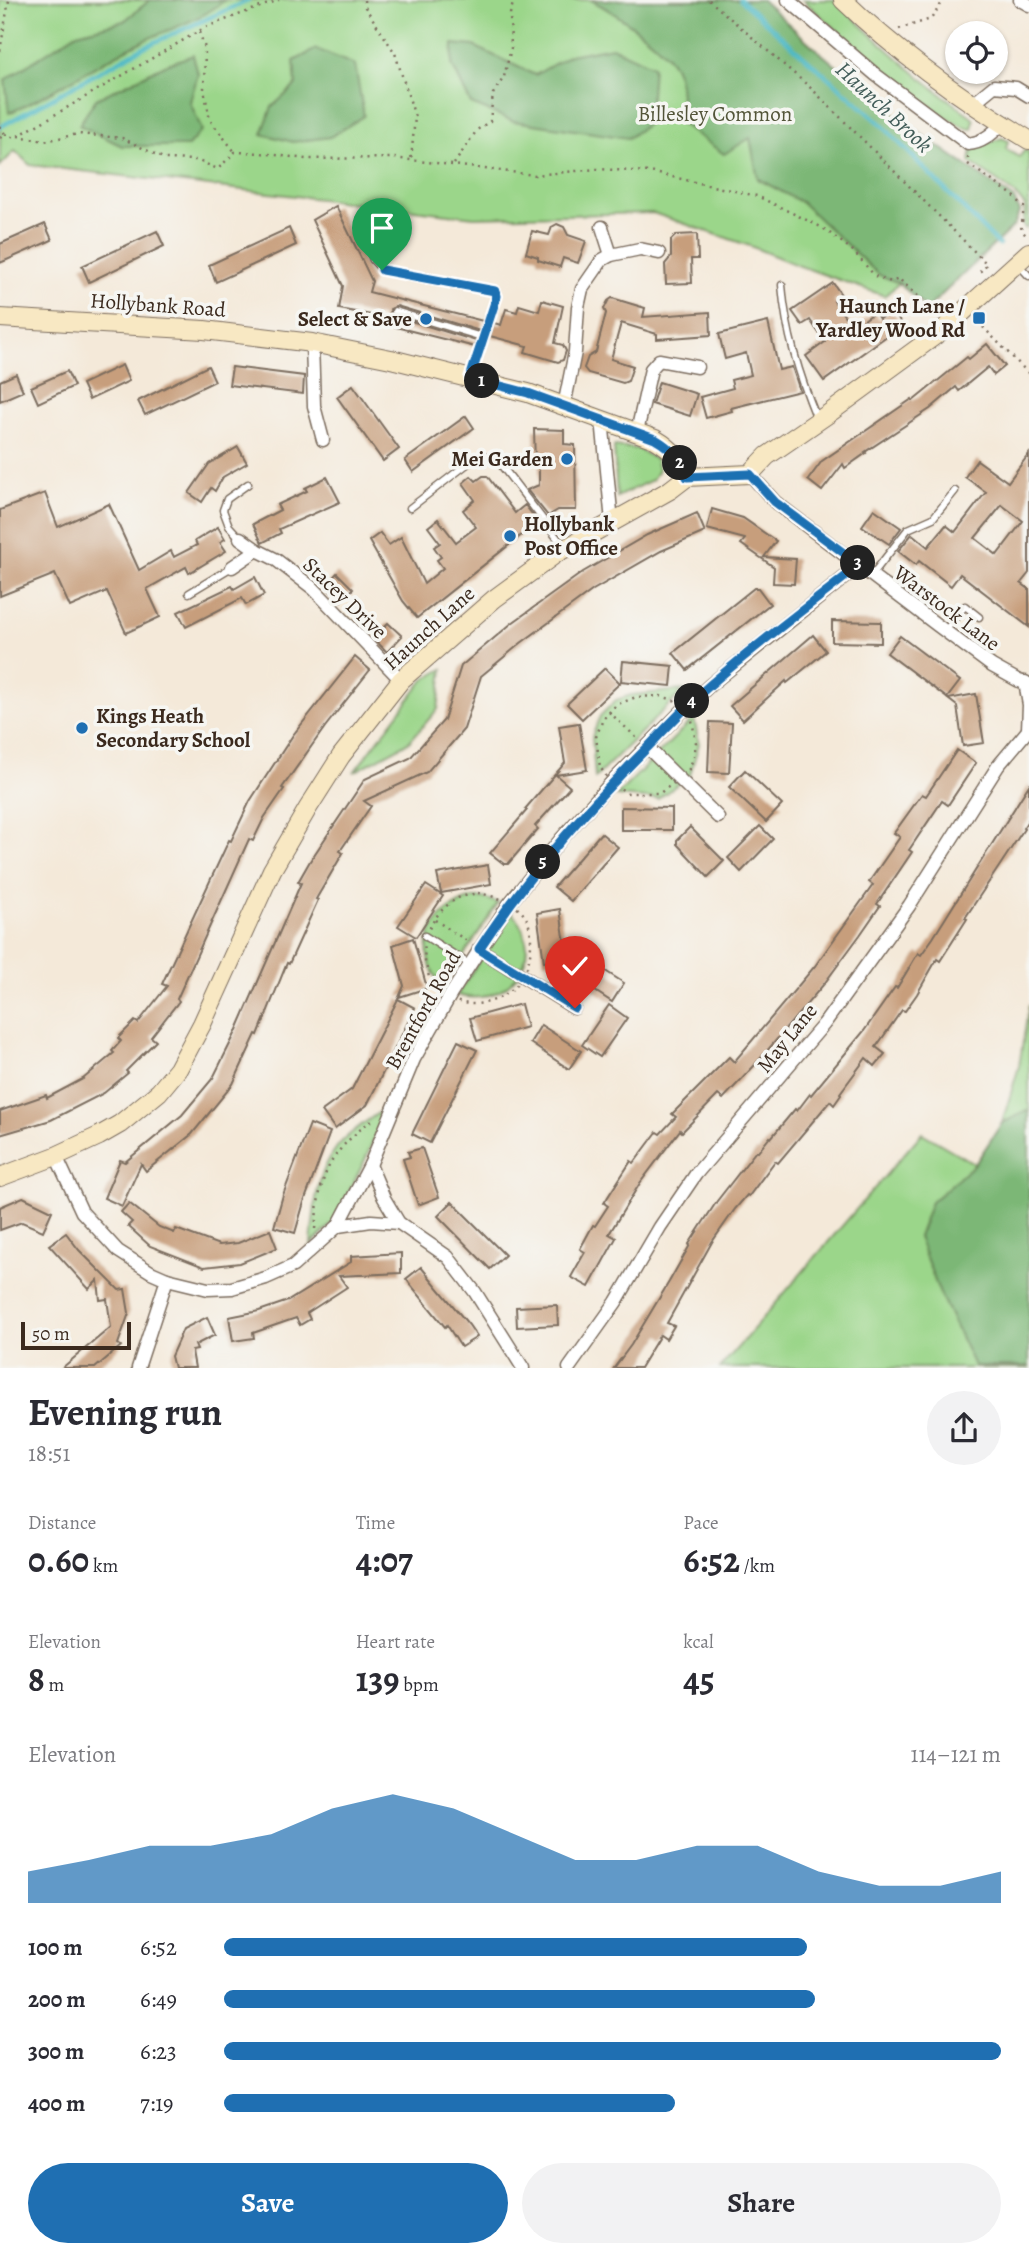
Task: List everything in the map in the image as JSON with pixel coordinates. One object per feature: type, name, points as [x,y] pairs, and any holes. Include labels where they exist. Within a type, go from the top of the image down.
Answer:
[{"type":"street","points":[[788,0],[876,75],[968,144],[976,144],[1002,124]]},
{"type":"street","points":[[843,0],[860,7],[882,35],[972,104],[1029,140]]},
{"type":"street","points":[[1020,0],[1029,5]]},
{"type":"street","points":[[972,104],[994,86],[1016,88],[1029,96]]},
{"type":"street","points":[[602,227],[611,254]]},
{"type":"street","points":[[564,405],[575,352],[582,289],[602,260],[611,254],[640,249],[659,253]]},
{"type":"street","points":[[687,477],[750,474],[767,456],[944,329],[1025,264]]},
{"type":"street","name":"Hollybank Road","points":[[0,318],[204,330],[313,343],[391,359],[528,393],[655,439],[675,453],[687,477]]},
{"type":"street","points":[[313,343],[314,406],[323,440]]},
{"type":"street","points":[[637,432],[651,369],[655,364],[659,360],[697,367]]},
{"type":"street","points":[[601,419],[612,522]]},
{"type":"street","name":"Warstock Lane","points":[[750,474],[775,502],[945,631],[992,666],[1027,683]]},
{"type":"street","name":"Haunch Lane","points":[[0,1177],[56,1156],[120,1124],[159,1092],[178,1069],[202,1024],[272,870],[341,756],[401,680],[494,600],[565,548],[670,490],[687,477]]},
{"type":"street","name":"Stacey Drive","points":[[240,538],[275,559],[314,589],[401,680]]},
{"type":"street","points":[[232,567],[257,550]]},
{"type":"street","name":"Brentford Road","points":[[56,1156],[82,1212],[98,1232],[118,1251],[151,1272],[167,1279],[208,1289],[232,1289],[293,1266],[338,1226],[370,1165],[414,1059],[506,908],[562,838],[679,713],[860,565]]},
{"type":"street","points":[[1027,683],[1029,729]]},
{"type":"street","name":"May Lane","points":[[569,1368],[616,1302],[660,1227],[696,1174],[824,1024],[909,906],[998,766],[1029,729]]},
{"type":"street","points":[[647,747],[718,817]]},
{"type":"street","points":[[479,949],[575,1008]]},
{"type":"street","points":[[370,1165],[384,1198],[399,1223],[448,1257],[475,1292],[523,1368]]},
{"type":"street","points":[[338,1226],[371,1221],[399,1223]]},
{"type":"street","points":[[138,1368],[167,1279]]},
{"type":"lane","points":[[364,237],[373,260],[382,270],[495,291],[497,296],[485,338],[470,378]]},
{"type":"lane","points":[[782,285],[784,309],[798,374],[818,421]]},
{"type":"lane","points":[[395,312],[485,338]]},
{"type":"lane","points":[[410,508],[475,458],[491,457],[498,461],[565,548]]},
{"type":"lane","points":[[240,538],[224,519],[223,510],[228,499],[248,484]]},
{"type":"lane","points":[[872,575],[908,529],[933,519],[955,491]]},
{"type":"lane","points":[[189,593],[232,567]]},
{"type":"lane","points":[[945,631],[965,606],[979,617]]},
{"type":"lane","points":[[425,936],[470,964]]},
{"type":"path","points":[[0,51],[9,0]]},
{"type":"path","points":[[2,130],[10,138],[18,136],[198,31],[279,0]]},
{"type":"path","points":[[364,0],[365,7],[395,53],[415,117],[411,160]]},
{"type":"path","points":[[454,164],[477,130],[490,121],[493,94],[504,77],[511,48],[510,14],[514,0]]},
{"type":"path","points":[[709,0],[813,90],[987,264]]},
{"type":"path","points":[[882,35],[931,19],[944,0]]},
{"type":"path","points":[[198,31],[205,48],[204,89],[210,120],[235,152]]},
{"type":"path","points":[[0,138],[2,130]]},
{"type":"path","points":[[18,136],[45,141],[78,134],[122,138],[165,159],[195,160],[218,169],[235,152],[261,152],[306,159],[394,158],[535,175],[597,169],[650,172],[757,196],[823,228],[852,250],[875,276],[891,282],[899,279],[929,306],[944,329]]},
{"type":"path","points":[[968,144],[968,164],[1014,196],[1024,207],[1021,230],[1029,238]]},
{"type":"path","points":[[978,322],[1029,374]]},
{"type":"path","points":[[609,712],[647,747]]},
{"type":"path","points":[[434,919],[479,949]]},
{"type":"path","points":[[312,1250],[320,1187],[328,1165],[341,1147],[371,1120],[393,1109]]},
{"type":"green space","name":"Billesley Common","points":[[0,0],[762,0],[905,123],[1014,199],[1019,212],[1014,226],[927,309],[899,283],[885,296],[653,213],[474,217],[30,165],[15,151],[0,166]]},
{"type":"green space","points":[[150,0],[225,0],[196,18],[143,41],[9,113],[5,80],[77,33],[124,21]]},
{"type":"green space","points":[[591,0],[762,0],[905,123],[1014,199],[1019,212],[1014,225],[927,309],[899,283],[879,275],[801,202],[758,179],[750,138],[724,154],[679,122],[680,88],[675,68],[669,59],[638,30]]},
{"type":"green space","points":[[803,0],[835,0],[901,61],[971,116],[974,121],[972,129],[938,112],[914,94]]},
{"type":"green space","points":[[453,44],[474,46],[535,75],[570,55],[612,47],[653,66],[649,123],[628,138],[513,121],[471,104],[452,65]]},
{"type":"green space","points":[[316,49],[355,65],[364,116],[330,137],[293,142],[262,134],[272,107],[296,85],[294,61]]},
{"type":"green space","points":[[193,55],[198,74],[190,102],[202,130],[188,146],[122,146],[79,125],[96,99],[165,65]]},
{"type":"green space","points":[[1002,138],[1008,141],[1006,149],[1019,157],[1025,150],[1029,152],[1029,224],[1026,229],[1023,226],[1025,206],[1015,194],[970,162],[972,148]]},
{"type":"green space","points":[[614,446],[638,449],[656,460],[658,470],[652,480],[617,497]]},
{"type":"green space","points":[[443,669],[438,709],[409,742],[354,772],[424,680]]},
{"type":"green space","points":[[683,690],[595,778],[592,737],[600,716],[616,700],[631,695]]},
{"type":"green space","points":[[694,718],[699,744],[690,775],[658,799],[616,796]]},
{"type":"green space","points":[[473,898],[484,898],[498,903],[443,987],[429,960],[430,934],[436,922],[446,912]]},
{"type":"green space","points":[[511,912],[522,928],[527,944],[525,960],[518,974],[507,986],[493,994],[476,997],[457,995]]},
{"type":"green space","points":[[1029,1005],[1029,1368],[720,1368],[922,1133],[975,1164],[1002,1123],[1019,1066]]},
{"type":"green space","points":[[388,1106],[364,1162],[333,1223],[311,1245],[317,1193],[330,1158],[348,1136]]},
{"type":"green space","points":[[1029,1110],[1029,1366],[974,1366],[940,1294],[918,1237],[931,1202],[975,1164],[1002,1123]]},
{"type":"building","points":[[336,206],[372,281],[369,292],[483,321],[480,331],[397,306],[390,309],[391,315],[476,341],[475,347],[380,323],[382,317],[339,309],[343,286],[312,220]]},
{"type":"building","points":[[45,224],[52,240],[0,263],[0,244]]},
{"type":"building","points":[[557,224],[564,227],[568,235],[586,241],[578,263],[563,258],[560,267],[526,253],[532,231],[549,235],[552,227]]},
{"type":"building","points":[[289,228],[296,245],[216,282],[209,265]]},
{"type":"building","points":[[157,231],[164,246],[89,282],[82,266]]},
{"type":"building","points":[[697,234],[698,259],[691,259],[692,283],[666,284],[665,264],[671,257],[671,240],[676,235]]},
{"type":"building","points":[[833,283],[842,296],[834,301],[853,328],[875,312],[879,319],[892,310],[902,325],[824,381],[806,356],[825,342],[810,320],[802,325],[792,311]]},
{"type":"building","points":[[612,298],[645,308],[643,317],[710,312],[711,335],[657,339],[657,334],[621,323],[611,359],[633,366],[628,381],[623,383],[588,373],[584,368],[588,357],[596,352],[606,313],[604,309]]},
{"type":"building","points":[[542,300],[563,306],[555,343],[563,345],[566,351],[563,360],[558,362],[525,352],[527,346],[490,336],[494,323],[501,325],[506,309],[517,312],[519,305],[539,311]]},
{"type":"building","points":[[768,322],[779,370],[792,367],[800,391],[731,408],[732,411],[706,418],[700,397],[733,388],[731,380],[751,375],[746,353],[725,359],[719,334]]},
{"type":"building","points":[[987,344],[1005,366],[994,375],[988,367],[959,391],[956,387],[930,409],[845,468],[843,464],[822,491],[808,480],[822,461],[912,399],[913,401]]},
{"type":"building","points":[[122,365],[129,381],[89,400],[82,384]]},
{"type":"building","points":[[208,366],[215,381],[145,415],[138,401]]},
{"type":"building","points":[[232,367],[304,376],[303,394],[229,385]]},
{"type":"building","points":[[67,371],[74,386],[38,403],[31,387]]},
{"type":"building","points":[[16,374],[23,391],[0,401],[0,381]]},
{"type":"building","points":[[659,382],[697,394],[690,416],[652,404]]},
{"type":"building","points":[[353,385],[399,449],[383,461],[337,397]]},
{"type":"building","points":[[466,416],[474,428],[413,472],[405,460]]},
{"type":"building","points":[[534,429],[564,430],[564,444],[575,445],[576,510],[558,510],[548,516],[527,490],[539,485]]},
{"type":"building","points":[[238,447],[247,463],[223,477],[215,491],[211,488],[202,502],[189,493],[209,464]]},
{"type":"building","points":[[1029,454],[1029,573],[1021,583],[1029,589],[1029,627],[960,574],[951,586],[919,561],[916,565],[898,551],[912,534],[928,547],[946,525],[955,532],[986,492],[965,477],[977,460],[1008,482]],"holes":[[[1002,505],[1023,521],[997,555],[975,538]]]},
{"type":"building","points":[[471,476],[476,481],[487,476],[515,513],[525,505],[538,522],[417,618],[403,601],[369,541],[380,533],[389,545],[401,537],[424,584],[443,568],[437,560],[441,557],[434,547],[440,543],[428,527],[438,519],[456,542],[476,527],[463,510],[475,500],[463,483]]},
{"type":"building","points":[[327,477],[340,502],[279,529],[281,533],[262,543],[253,524],[280,510],[277,505],[307,491],[305,488]]},
{"type":"building","points":[[45,493],[58,527],[109,504],[139,570],[171,551],[174,557],[197,545],[195,541],[218,527],[225,539],[220,542],[226,551],[189,573],[186,567],[147,589],[160,617],[126,633],[107,591],[70,607],[55,574],[0,596],[0,510]]},
{"type":"building","points":[[712,509],[743,518],[776,541],[764,557],[796,559],[794,584],[773,583],[774,567],[741,544],[745,539],[707,529]]},
{"type":"building","points":[[874,509],[901,528],[889,544],[862,526]]},
{"type":"building","points":[[697,513],[705,532],[661,551],[593,590],[521,643],[481,676],[464,729],[427,772],[364,801],[371,806],[340,851],[343,853],[316,899],[318,900],[289,964],[287,963],[258,1035],[256,1034],[233,1084],[192,1134],[146,1171],[141,1164],[122,1206],[104,1198],[120,1160],[125,1162],[182,1115],[213,1078],[301,883],[298,882],[310,861],[365,779],[410,758],[444,720],[461,666],[512,623],[583,572],[647,535]]},
{"type":"building","points":[[337,573],[353,589],[341,601],[325,586]]},
{"type":"building","points":[[255,577],[264,595],[246,605],[242,598],[186,627],[178,612],[232,586],[234,589]]},
{"type":"building","points":[[754,588],[758,588],[770,604],[687,670],[673,653]]},
{"type":"building","points":[[832,621],[881,622],[881,643],[832,642]]},
{"type":"building","points":[[388,623],[402,636],[387,652],[373,638]]},
{"type":"building","points":[[813,635],[826,651],[787,683],[786,681],[743,720],[730,706]]},
{"type":"building","points":[[900,636],[960,681],[947,698],[887,653]]},
{"type":"building","points":[[355,657],[370,670],[282,788],[284,789],[264,818],[253,841],[249,839],[177,999],[179,1001],[151,1037],[156,1041],[126,1071],[128,1073],[104,1093],[51,1120],[0,1135],[0,1111],[46,1095],[47,1098],[83,1079],[114,1053],[112,1051],[121,1041],[118,1038],[135,1021],[138,1023],[167,986],[162,984],[250,801],[293,735]]},
{"type":"building","points":[[623,661],[673,666],[671,686],[621,681]]},
{"type":"building","points":[[605,668],[620,683],[582,719],[567,704]]},
{"type":"building","points":[[976,694],[984,743],[963,746],[957,706],[948,699]]},
{"type":"building","points":[[710,722],[732,723],[729,773],[708,772]]},
{"type":"building","points":[[579,723],[587,770],[556,775],[570,787],[535,826],[538,829],[508,864],[504,864],[490,853],[565,763],[559,726]]},
{"type":"building","points":[[957,750],[976,763],[948,805],[942,801],[909,850],[912,852],[860,935],[824,984],[754,1066],[723,1099],[718,1095],[682,1132],[680,1130],[640,1183],[609,1234],[616,1238],[589,1287],[571,1277],[585,1252],[580,1249],[593,1225],[595,1226],[608,1206],[604,1203],[631,1161],[634,1163],[657,1132],[660,1134],[676,1117],[672,1114],[729,1057],[734,1062],[815,966],[873,885],[869,882],[900,837],[894,833],[922,794],[926,796]]},
{"type":"building","points":[[745,770],[782,805],[766,822],[729,787]]},
{"type":"building","points":[[1029,785],[1029,819],[1024,829],[940,961],[937,959],[917,994],[876,1047],[885,1054],[875,1066],[866,1058],[834,1105],[830,1101],[735,1209],[712,1242],[667,1323],[674,1326],[666,1339],[660,1335],[640,1368],[614,1368],[631,1345],[717,1201],[756,1151],[758,1152],[795,1109],[797,1111],[811,1095],[864,1031],[895,987],[897,988],[918,953],[921,955],[933,938]]},
{"type":"building","points":[[621,807],[672,808],[672,830],[621,830]]},
{"type":"building","points":[[760,826],[773,839],[741,872],[728,858]]},
{"type":"building","points":[[690,827],[724,861],[708,877],[677,844],[677,840]]},
{"type":"building","points":[[601,833],[618,847],[571,901],[554,887]]},
{"type":"building","points":[[488,865],[491,884],[441,893],[437,874]]},
{"type":"building","points":[[426,885],[443,896],[416,937],[398,926]]},
{"type":"building","points":[[560,909],[567,958],[544,962],[537,913]]},
{"type":"building","points":[[413,938],[427,988],[399,997],[404,986],[393,945]]},
{"type":"building","points":[[582,956],[624,983],[612,1002],[569,974]]},
{"type":"building","points":[[398,999],[415,1008],[367,1105],[335,1129],[322,1111],[352,1089]]},
{"type":"building","points":[[521,1004],[527,1027],[477,1041],[470,1018]]},
{"type":"building","points":[[609,1005],[627,1018],[600,1057],[582,1045]]},
{"type":"building","points":[[541,1025],[581,1051],[569,1069],[530,1043]]},
{"type":"building","points":[[458,1041],[477,1050],[430,1143],[412,1134]]},
{"type":"building","points":[[310,1124],[330,1132],[295,1233],[274,1227]]},
{"type":"building","points":[[422,1148],[439,1197],[418,1205],[403,1159],[410,1157],[408,1152]]},
{"type":"building","points":[[23,1197],[52,1211],[43,1231],[22,1222],[0,1230],[0,1207]]},
{"type":"building","points":[[452,1202],[505,1255],[490,1269],[438,1216]]},
{"type":"building","points":[[129,1203],[159,1227],[174,1233],[176,1229],[219,1245],[238,1243],[270,1230],[277,1248],[240,1263],[204,1267],[150,1246],[128,1226],[132,1222],[121,1212]]},
{"type":"building","points":[[66,1233],[119,1290],[125,1289],[129,1313],[118,1344],[121,1346],[95,1368],[62,1368],[111,1327],[107,1299],[100,1300],[98,1280],[89,1289],[49,1245]]},
{"type":"building","points":[[401,1253],[401,1273],[339,1276],[347,1287],[307,1313],[310,1319],[300,1325],[296,1318],[253,1333],[254,1338],[233,1341],[229,1317],[288,1301],[351,1262],[351,1256]]},
{"type":"building","points":[[421,1267],[477,1337],[461,1347],[447,1325],[445,1327],[406,1279]]},
{"type":"building","points":[[557,1305],[558,1325],[517,1327],[516,1307]]},
{"type":"building","points":[[207,1317],[215,1335],[195,1345],[197,1350],[192,1351],[195,1368],[174,1368],[171,1356],[183,1329]]},
{"type":"waterway","name":"Haunch Brook","points":[[0,127],[144,47],[249,0]]},
{"type":"waterway","name":"Haunch Brook","points":[[740,0],[879,122],[999,245]]},
{"type":"place","name":"Haunch Lane / Yardley Wood Rd","points":[[979,318]]},
{"type":"place","name":"Select & Save","points":[[426,319]]},
{"type":"place","name":"Mei Garden","points":[[567,459]]},
{"type":"place","name":"Hollybank Post Office","points":[[510,536]]},
{"type":"place","name":"Kings Heath Secondary School","points":[[82,728]]},
{"type":"route","points":[[382,270],[495,291],[497,296],[485,338],[470,378],[528,393],[655,439],[675,453],[687,477],[750,474],[775,502],[860,565],[679,713],[562,838],[506,908],[479,949],[575,1008]]}]
